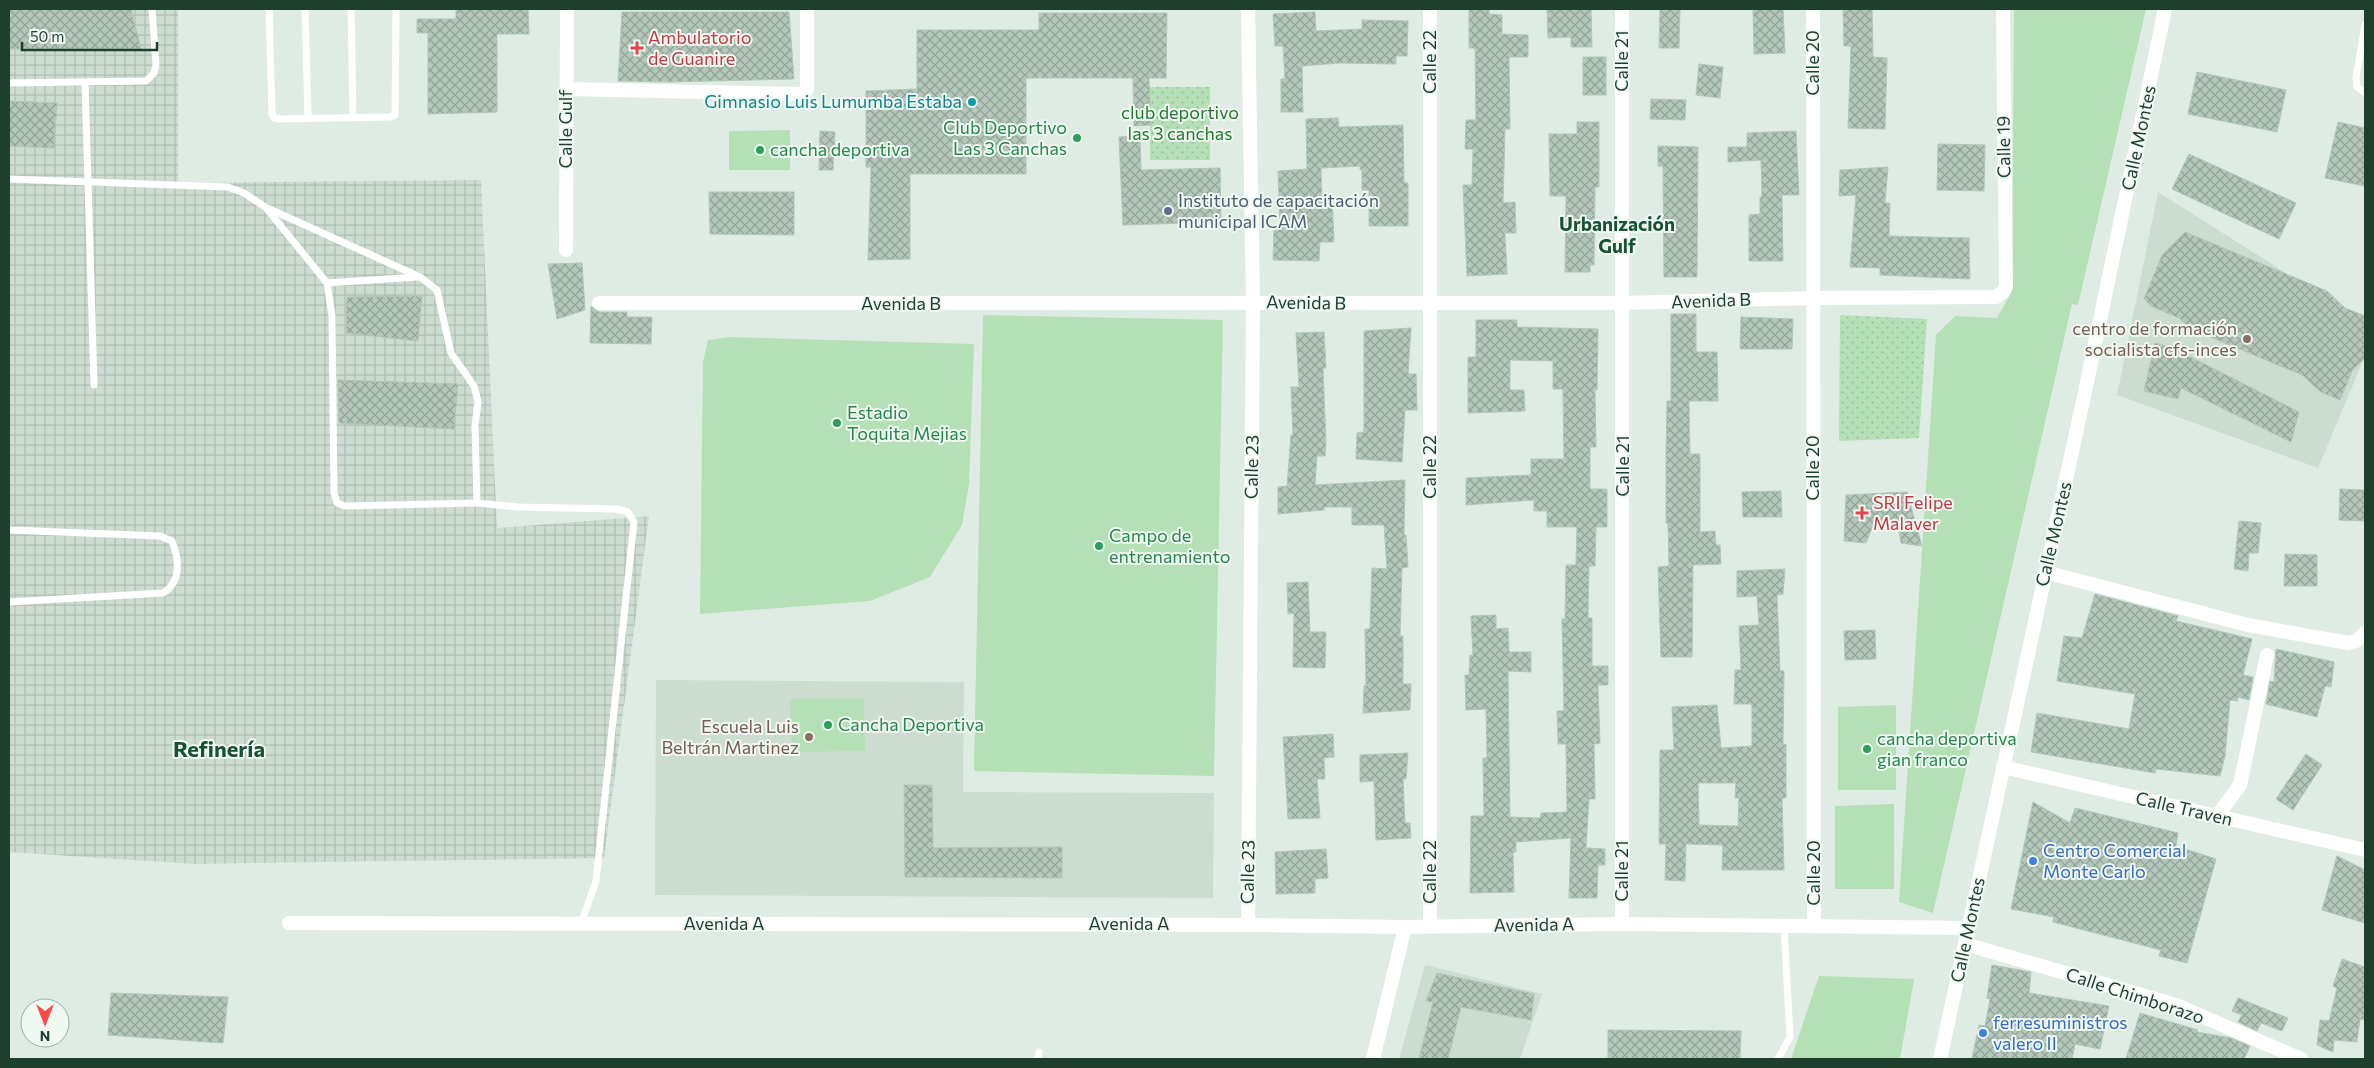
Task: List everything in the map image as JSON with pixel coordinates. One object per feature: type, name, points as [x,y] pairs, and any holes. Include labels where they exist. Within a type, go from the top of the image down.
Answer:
[{"type":"street","name":"Calle Gulf","points":[[566,250],[567,9]]},
{"type":"street","points":[[566,89],[801,94],[807,89],[806,9]]},
{"type":"street","name":"Calle 23","points":[[1248,9],[1253,302],[1248,925]]},
{"type":"street","name":"Calle 22","points":[[1430,9],[1430,926]]},
{"type":"street","name":"Calle 21","points":[[1622,9],[1622,924]]},
{"type":"street","name":"Calle 20","points":[[1813,9],[1814,926]]},
{"type":"street","name":"Calle 19","points":[[2003,9],[2006,286]]},
{"type":"street","name":"Calle Montes","points":[[1940,1059],[2083,402],[2165,9]]},
{"type":"street","name":"Avenida B","points":[[599,303],[1623,303],[1813,298],[1996,297],[2003,292],[2006,286]]},
{"type":"street","points":[[2045,572],[2248,625],[2348,643],[2356,641],[2365,633]]},
{"type":"street","points":[[2217,816],[2240,785],[2267,655]]},
{"type":"street","name":"Calle Traven","points":[[2003,767],[2365,850]]},
{"type":"street","name":"Avenida A","points":[[289,923],[1405,927],[1622,924],[1969,928]]},
{"type":"street","points":[[1373,1059],[1405,927]]},
{"type":"street","name":"Calle Chimborazo","points":[[1965,944],[2176,1006],[2301,1059]]},
{"type":"lane","points":[[9,83],[146,81],[154,73],[156,66],[152,9]]},
{"type":"lane","points":[[269,9],[272,114],[274,118],[280,119],[390,117],[395,114],[396,9]]},
{"type":"lane","points":[[305,9],[308,118]]},
{"type":"lane","points":[[351,9],[353,118]]},
{"type":"lane","points":[[2365,25],[2356,78],[2357,87],[2365,93]]},
{"type":"lane","points":[[84,83],[94,385]]},
{"type":"lane","points":[[9,179],[228,187],[244,193],[265,207],[420,277],[437,290],[451,353],[474,386],[478,402],[474,425],[477,503]]},
{"type":"lane","points":[[265,207],[327,282],[332,316],[334,484],[337,503],[345,506],[477,503],[518,507],[617,508],[628,512],[634,522],[596,881],[582,924]]},
{"type":"lane","points":[[327,282],[420,277]]},
{"type":"lane","points":[[9,530],[160,536],[172,541],[177,554],[177,576],[171,588],[163,593],[9,602]]},
{"type":"lane","points":[[1778,1059],[1790,1037],[1784,926]]},
{"type":"shaded area","points":[[9,9],[178,9],[178,183],[481,180],[497,528],[649,516],[604,858],[194,864],[9,852]]},
{"type":"shaded area","name":"centro de formación socialista cfs-inces","points":[[2158,192],[2365,323],[2365,356],[2318,468],[2117,395]]},
{"type":"shaded area","name":"Escuela Luis Beltrán Martinez","points":[[656,680],[964,682],[963,792],[1214,793],[1213,898],[655,895]]},
{"type":"shaded area","points":[[1425,965],[1542,994],[1520,1059],[1399,1059]]},
{"type":"green space","points":[[2014,9],[2146,9],[2078,305],[2072,304],[1933,913],[1899,902],[1936,335],[1955,316],[1997,318],[2012,291]]},
{"type":"green space","name":"club deportivo las 3 canchas","points":[[1150,87],[1210,87],[1210,160],[1150,160]]},
{"type":"green space","name":"cancha deportiva","points":[[790,130],[790,170],[729,170],[729,131]]},
{"type":"green space","name":"Campo de entrenamiento","points":[[983,315],[1223,320],[1214,776],[974,771]]},
{"type":"green space","points":[[1840,315],[1927,319],[1919,438],[1839,441]]},
{"type":"green space","name":"Estadio Toquita Mejias","points":[[730,337],[974,344],[969,484],[962,525],[930,577],[870,601],[700,614],[703,362],[708,340]]},
{"type":"green space","name":"Cancha Deportiva","points":[[864,698],[865,751],[792,752],[790,699]]},
{"type":"green space","name":"cancha deportiva gian franco","points":[[1896,705],[1896,790],[1838,790],[1838,707]]},
{"type":"green space","points":[[1894,804],[1894,889],[1835,889],[1835,806]]},
{"type":"green space","points":[[1819,976],[1914,979],[1900,1059],[1791,1059]]},
{"type":"building","points":[[9,9],[131,9],[141,49],[9,49]]},
{"type":"building","points":[[456,9],[528,9],[529,34],[497,34],[497,112],[428,114],[428,33],[417,33],[417,19],[456,19]]},
{"type":"building","points":[[1469,9],[1489,9],[1489,14],[1502,15],[1502,34],[1528,35],[1528,57],[1509,57],[1510,129],[1505,129],[1503,203],[1515,202],[1516,233],[1505,233],[1507,274],[1467,276],[1463,185],[1472,185],[1473,149],[1465,149],[1466,120],[1476,120],[1475,48],[1469,48]]},
{"type":"building","points":[[1547,9],[1591,9],[1592,47],[1571,47],[1571,37],[1548,38]]},
{"type":"building","points":[[1660,9],[1680,9],[1679,48],[1659,48]]},
{"type":"building","points":[[1753,9],[1783,9],[1785,53],[1754,54]]},
{"type":"building","points":[[1872,9],[1873,57],[1887,58],[1885,129],[1848,128],[1851,46],[1844,46],[1843,10]]},
{"type":"building","points":[[622,12],[789,12],[794,79],[671,82],[618,81]]},
{"type":"building","points":[[1315,12],[1316,31],[1362,29],[1362,20],[1408,21],[1407,56],[1396,56],[1396,64],[1340,63],[1302,66],[1303,112],[1281,112],[1281,79],[1285,79],[1283,46],[1275,46],[1273,14]]},
{"type":"building","points":[[1039,13],[1167,13],[1166,78],[1149,78],[1151,125],[1134,126],[1133,78],[1026,78],[1026,174],[910,174],[910,259],[868,260],[871,167],[866,167],[866,91],[917,89],[917,30],[1039,30]]},
{"type":"building","points":[[1583,57],[1606,57],[1606,95],[1583,95]]},
{"type":"building","points":[[1699,64],[1723,67],[1720,98],[1696,95]]},
{"type":"building","points":[[2197,72],[2286,90],[2277,132],[2188,114]]},
{"type":"building","points":[[1651,99],[1686,100],[1685,120],[1650,119]]},
{"type":"building","points":[[9,101],[57,103],[54,148],[9,146]]},
{"type":"building","points":[[1338,118],[1339,127],[1403,125],[1404,183],[1408,183],[1408,226],[1369,226],[1369,190],[1362,190],[1362,169],[1360,170],[1360,166],[1321,168],[1322,197],[1332,197],[1334,242],[1320,242],[1319,261],[1273,260],[1274,228],[1280,228],[1278,171],[1307,169],[1306,119]]},
{"type":"building","points":[[1577,122],[1599,122],[1599,187],[1595,187],[1594,265],[1590,265],[1590,272],[1565,272],[1566,196],[1550,196],[1549,134],[1577,134]]},
{"type":"building","points":[[2338,122],[2365,128],[2365,186],[2325,178]]},
{"type":"building","points":[[820,131],[835,132],[833,170],[819,170]]},
{"type":"building","points":[[1796,131],[1799,195],[1782,195],[1783,261],[1749,261],[1749,215],[1760,214],[1760,197],[1762,197],[1761,160],[1728,162],[1728,147],[1747,147],[1747,133]]},
{"type":"building","points":[[1140,136],[1141,170],[1220,168],[1221,222],[1123,225],[1119,137]]},
{"type":"building","points":[[1938,144],[1985,145],[1984,191],[1937,190]]},
{"type":"building","points":[[1658,146],[1698,147],[1697,277],[1664,277],[1663,166],[1658,166]]},
{"type":"building","points":[[2189,154],[2296,203],[2279,239],[2172,189]]},
{"type":"building","points":[[1888,167],[1885,203],[1890,203],[1889,236],[1969,238],[1970,279],[1880,275],[1880,268],[1850,267],[1856,195],[1839,196],[1840,170]]},
{"type":"building","points":[[709,192],[794,192],[794,235],[710,234]]},
{"type":"building","points":[[2185,232],[2327,291],[2345,308],[2365,316],[2365,358],[2352,371],[2340,400],[2321,392],[2302,375],[2191,329],[2179,318],[2151,306],[2144,299],[2162,255]]},
{"type":"building","points":[[582,263],[585,310],[557,319],[548,264]]},
{"type":"building","points":[[422,296],[418,341],[346,333],[347,297]]},
{"type":"building","points":[[591,306],[599,312],[627,312],[627,317],[652,317],[651,344],[590,343]]},
{"type":"building","points":[[1671,314],[1696,314],[1696,352],[1717,352],[1718,401],[1689,401],[1690,454],[1700,454],[1700,532],[1715,531],[1716,545],[1720,545],[1721,564],[1693,565],[1692,657],[1661,657],[1658,567],[1669,566],[1668,523],[1666,523],[1666,454],[1667,401],[1671,401]]},
{"type":"building","points":[[1741,317],[1793,319],[1792,349],[1740,349]]},
{"type":"building","points":[[1476,320],[1517,320],[1517,327],[1598,329],[1597,390],[1595,390],[1596,447],[1590,447],[1590,489],[1607,489],[1607,527],[1596,527],[1595,566],[1589,566],[1588,618],[1592,618],[1592,666],[1608,666],[1608,685],[1598,685],[1600,743],[1594,744],[1595,799],[1589,799],[1586,848],[1605,849],[1605,865],[1598,865],[1597,898],[1569,898],[1571,838],[1516,842],[1516,852],[1513,852],[1514,892],[1470,893],[1471,816],[1484,816],[1483,758],[1487,758],[1486,709],[1466,710],[1465,675],[1469,675],[1470,655],[1473,656],[1471,616],[1496,615],[1496,629],[1508,628],[1509,652],[1531,652],[1531,672],[1508,671],[1510,817],[1540,818],[1541,813],[1567,812],[1566,744],[1558,744],[1557,711],[1564,711],[1562,619],[1565,619],[1566,565],[1576,565],[1577,527],[1547,527],[1547,511],[1534,511],[1534,500],[1466,505],[1466,478],[1531,475],[1531,459],[1564,459],[1563,389],[1553,389],[1553,361],[1510,360],[1510,390],[1524,390],[1525,411],[1468,413],[1468,357],[1476,357]]},
{"type":"building","points":[[1411,328],[1408,374],[1416,374],[1417,410],[1405,410],[1402,462],[1356,459],[1357,433],[1364,432],[1364,331]]},
{"type":"building","points":[[1324,332],[1326,368],[1323,368],[1326,443],[1325,456],[1317,456],[1315,485],[1405,480],[1404,535],[1406,535],[1408,567],[1402,568],[1400,636],[1403,636],[1403,684],[1411,684],[1410,710],[1363,713],[1364,686],[1366,686],[1365,629],[1370,629],[1372,568],[1387,569],[1384,525],[1352,525],[1352,507],[1324,507],[1324,510],[1278,514],[1278,487],[1287,486],[1291,435],[1293,436],[1291,387],[1299,387],[1296,333]]},
{"type":"building","points":[[2155,343],[2173,348],[2299,412],[2291,442],[2181,388],[2178,399],[2144,391]]},
{"type":"building","points":[[338,380],[458,384],[454,429],[339,423]]},
{"type":"building","points":[[2340,489],[2365,490],[2365,521],[2339,520]]},
{"type":"building","points":[[1781,491],[1782,517],[1743,517],[1742,492]]},
{"type":"building","points":[[1907,492],[1922,546],[1901,543],[1897,521],[1874,523],[1866,543],[1844,541],[1846,495]]},
{"type":"building","points":[[2239,521],[2261,523],[2258,553],[2249,553],[2248,571],[2234,569]]},
{"type":"building","points":[[2285,554],[2317,555],[2317,586],[2284,586]]},
{"type":"building","points":[[1785,569],[1783,594],[1777,595],[1780,671],[1784,671],[1783,745],[1786,744],[1786,798],[1782,798],[1784,870],[1722,870],[1723,845],[1686,844],[1685,881],[1665,880],[1666,844],[1659,844],[1660,750],[1674,750],[1672,707],[1717,705],[1721,748],[1752,746],[1752,704],[1734,704],[1735,670],[1741,670],[1739,626],[1759,625],[1757,596],[1737,597],[1737,571]],"holes":[[[1698,783],[1736,783],[1735,798],[1739,798],[1738,826],[1699,825]]]},
{"type":"building","points":[[1308,582],[1310,632],[1326,632],[1325,668],[1293,667],[1294,613],[1288,614],[1287,583]]},
{"type":"building","points":[[2095,594],[2178,616],[2176,621],[2252,639],[2243,675],[2253,677],[2249,700],[2238,697],[2237,701],[2230,700],[2225,756],[2220,776],[2156,769],[2155,773],[2031,752],[2037,713],[2129,729],[2135,694],[2057,681],[2064,636],[2082,638]]},
{"type":"building","points":[[1875,630],[1876,659],[1845,660],[1844,631]]},
{"type":"building","points":[[2276,649],[2334,662],[2331,687],[2325,686],[2317,717],[2266,704],[2270,681],[2274,682]]},
{"type":"building","points":[[1333,734],[1334,757],[1324,758],[1325,779],[1317,779],[1320,818],[1288,819],[1283,737]]},
{"type":"building","points":[[1408,753],[1406,779],[1403,779],[1405,823],[1410,823],[1411,838],[1376,840],[1374,781],[1360,782],[1360,755]]},
{"type":"building","points":[[2306,754],[2322,765],[2293,810],[2276,799]]},
{"type":"building","points":[[904,785],[932,785],[933,848],[1062,847],[1062,878],[905,877]]},
{"type":"building","points":[[2033,802],[2070,823],[2075,808],[2178,833],[2176,846],[2216,859],[2187,963],[2159,956],[2161,950],[2053,922],[2054,917],[2011,909]]},
{"type":"building","points":[[1326,849],[1328,878],[1315,879],[1315,893],[1276,894],[1275,852]]},
{"type":"building","points":[[2337,856],[2365,870],[2365,923],[2322,910]]},
{"type":"building","points":[[2342,959],[2365,967],[2365,1020],[2360,1019],[2357,1042],[2334,1040],[2333,1052],[2317,1045],[2320,1020],[2329,1021],[2337,988],[2333,986]]},
{"type":"building","points":[[1992,965],[2031,972],[2029,993],[2109,1006],[2100,1049],[2075,1044],[2072,1059],[1972,1059],[1979,1025],[1985,1026],[1990,999],[1987,998]]},
{"type":"building","points":[[1437,973],[1534,994],[1531,1020],[1461,1007],[1448,1059],[1419,1059],[1433,1002],[1426,1001]]},
{"type":"building","points":[[111,993],[228,997],[223,1043],[108,1035]]},
{"type":"building","points":[[2238,998],[2288,1018],[2282,1031],[2261,1023],[2257,1031],[2238,1022],[2242,1015],[2232,1011]]},
{"type":"building","points":[[2140,1013],[2198,1030],[2197,1032],[2231,1038],[2250,1046],[2244,1059],[2126,1059]]},
{"type":"building","points":[[1608,1030],[1741,1031],[1740,1059],[1608,1059]]},
{"type":"place","name":"Ambulatorio de Guanire","points":[[637,48]]},
{"type":"place","name":"Gimnasio Luis Lumumba Estaba","points":[[972,102]]},
{"type":"place","name":"Club Deportivo Las 3 Canchas","points":[[1077,138]]},
{"type":"place","name":"cancha deportiva","points":[[760,150]]},
{"type":"place","name":"Instituto de capacitación municipal ICAM","points":[[1168,211]]},
{"type":"place","name":"centro de formación socialista cfs-inces","points":[[2247,339]]},
{"type":"place","name":"Estadio Toquita Mejias","points":[[837,423]]},
{"type":"place","name":"SRI Felipe Malaver","points":[[1862,513]]},
{"type":"place","name":"Campo de entrenamiento","points":[[1099,546]]},
{"type":"place","name":"Cancha Deportiva","points":[[828,725]]},
{"type":"place","name":"Escuela Luis Beltrán Martinez","points":[[809,737]]},
{"type":"place","name":"cancha deportiva gian franco","points":[[1867,749]]},
{"type":"place","name":"Centro Comercial Monte Carlo","points":[[2033,861]]},
{"type":"place","name":"ferresuministros valero II","points":[[1983,1033]]},
{"type":"district","name":"Urbanización Gulf","points":[[1617,235]]},
{"type":"district","name":"Refinería","points":[[219,749]]}]
